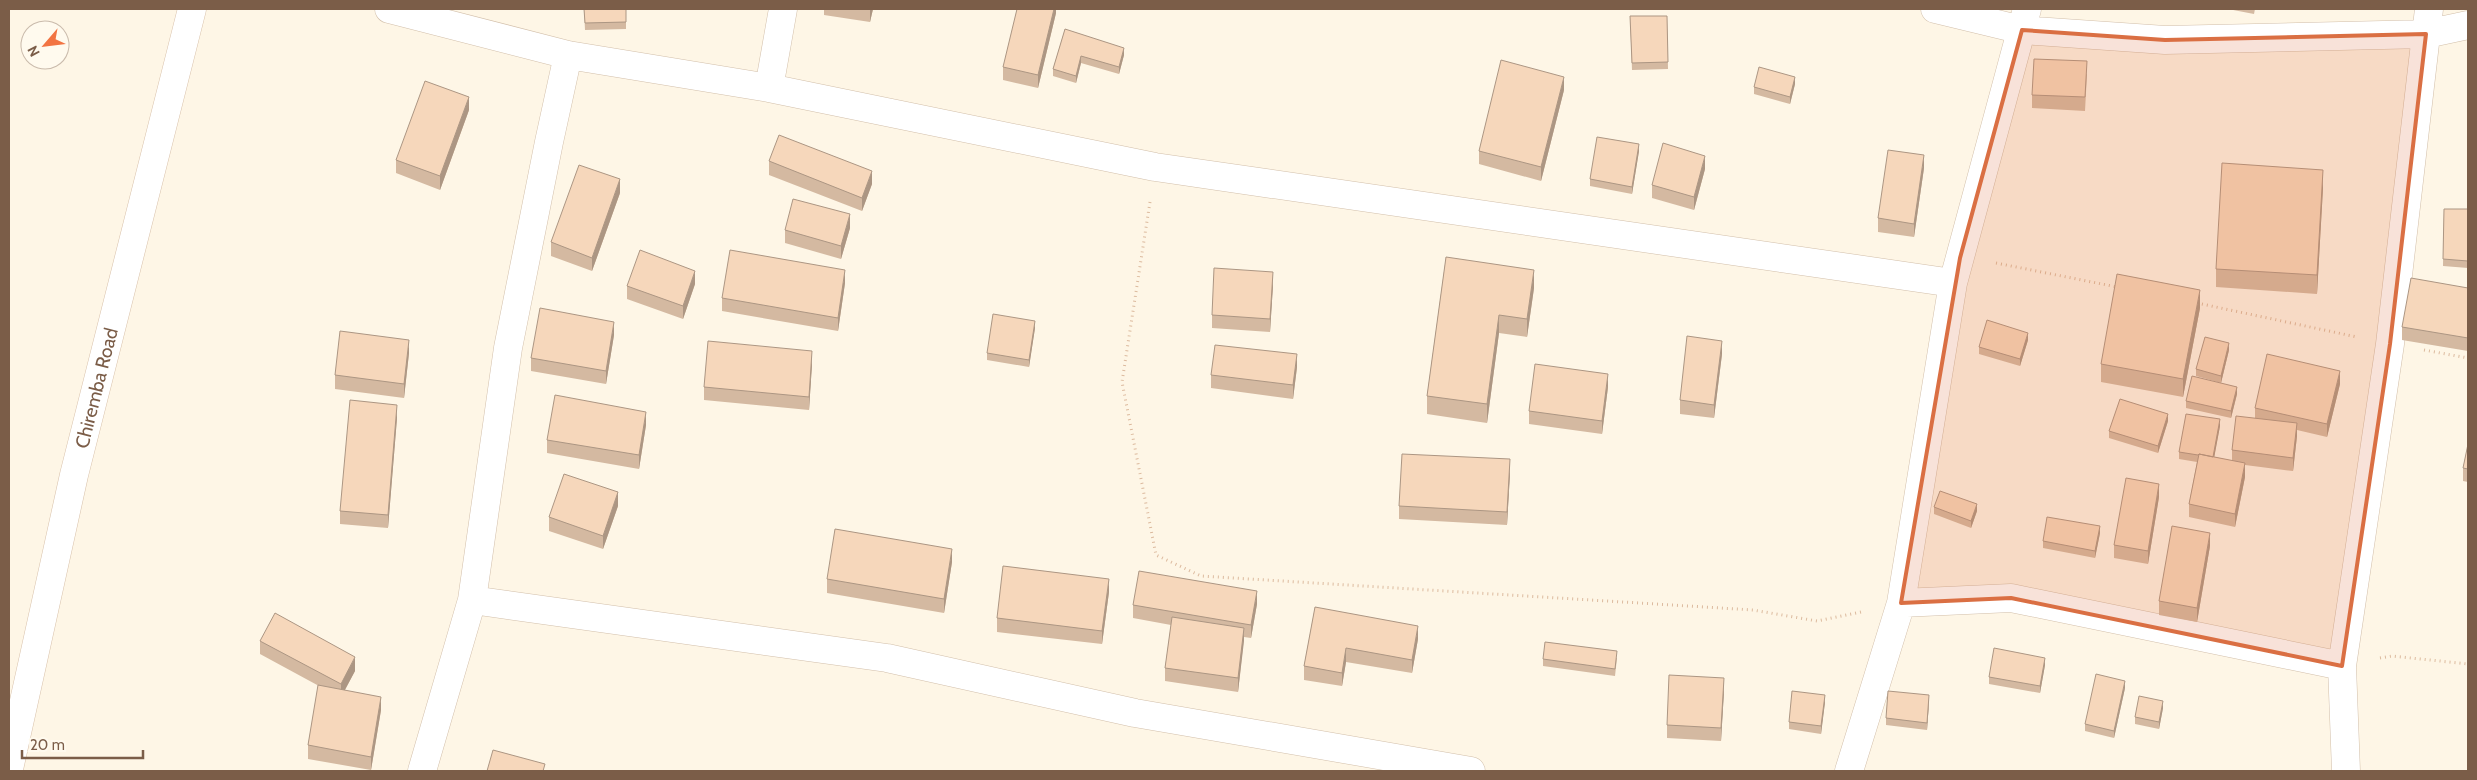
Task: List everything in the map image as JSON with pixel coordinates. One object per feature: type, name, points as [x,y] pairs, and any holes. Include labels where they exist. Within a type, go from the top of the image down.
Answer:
[{"type":"street","name":"Chiremba Road","points":[[9,769],[74,475],[192,9]]},
{"type":"street","points":[[389,9],[568,55],[769,88],[1155,167],[1957,271]]},
{"type":"street","points":[[769,88],[783,9]]},
{"type":"street","points":[[1936,9],[2025,19],[2165,40],[2428,22],[2468,25]]},
{"type":"street","points":[[1849,771],[1901,603],[1957,271],[2025,19]]},
{"type":"street","points":[[2346,771],[2342,666],[2390,344],[2428,22]]},
{"type":"street","points":[[422,771],[472,600],[508,348],[568,55]]},
{"type":"street","points":[[1901,603],[2011,598],[2342,666]]},
{"type":"street","points":[[472,600],[887,658],[1135,713],[1471,771]]},
{"type":"path","points":[[1155,167],[1122,382],[1156,555],[1201,576],[1753,610],[1817,621],[1901,603]]},
{"type":"path","points":[[1957,271],[2021,266],[2118,287]]},
{"type":"path","points":[[2196,303],[2390,344],[2468,358]]},
{"type":"path","points":[[2342,666],[2392,656],[2468,664]]},
{"type":"highlighted area","points":[[2022,30],[2165,40],[2426,34],[2390,344],[2342,666],[2011,598],[1901,603],[1960,258]]},
{"type":"building","points":[[584,9],[626,9],[626,22],[585,23]]},
{"type":"building","points":[[1017,9],[1054,9],[1038,75],[1003,67]]},
{"type":"building","points":[[1630,16],[1667,16],[1668,62],[1632,63]]},
{"type":"building","points":[[1065,29],[1124,48],[1119,67],[1081,56],[1076,76],[1053,69]]},
{"type":"building","points":[[2034,59],[2087,61],[2085,97],[2032,95]]},
{"type":"building","points":[[1501,60],[1564,77],[1541,167],[1479,151]]},
{"type":"building","points":[[1759,67],[1795,77],[1790,97],[1754,87]]},
{"type":"building","points":[[425,81],[469,97],[440,176],[396,160]]},
{"type":"building","points":[[779,135],[872,171],[862,198],[769,161]]},
{"type":"building","points":[[1597,137],[1639,144],[1632,187],[1590,179]]},
{"type":"building","points":[[1663,143],[1705,156],[1694,197],[1652,185]]},
{"type":"building","points":[[1888,150],[1924,155],[1914,224],[1878,218]]},
{"type":"building","points":[[2222,163],[2323,170],[2317,275],[2216,269]]},
{"type":"building","points":[[579,165],[620,179],[592,258],[551,242]]},
{"type":"building","points":[[793,199],[850,214],[841,246],[785,230]]},
{"type":"building","points":[[2444,209],[2468,209],[2468,261],[2443,259]]},
{"type":"building","points":[[640,250],[695,271],[683,306],[627,286]]},
{"type":"building","points":[[730,250],[845,270],[838,318],[722,298]]},
{"type":"building","points":[[1446,257],[1534,270],[1527,319],[1499,315],[1487,404],[1427,396]]},
{"type":"building","points":[[1214,268],[1273,272],[1270,319],[1212,315]]},
{"type":"building","points":[[2117,274],[2200,290],[2183,379],[2101,364]]},
{"type":"building","points":[[2411,278],[2468,288],[2468,338],[2402,327]]},
{"type":"building","points":[[540,308],[614,322],[606,371],[531,358]]},
{"type":"building","points":[[993,314],[1035,321],[1029,360],[987,353]]},
{"type":"building","points":[[1987,320],[2028,333],[2020,359],[1979,347]]},
{"type":"building","points":[[340,331],[409,340],[404,384],[335,375]]},
{"type":"building","points":[[1687,336],[1722,341],[1714,405],[1680,400]]},
{"type":"building","points":[[2205,337],[2229,343],[2221,376],[2196,369]]},
{"type":"building","points":[[708,341],[812,351],[809,397],[704,387]]},
{"type":"building","points":[[1215,345],[1297,354],[1293,385],[1211,375]]},
{"type":"building","points":[[2267,354],[2340,371],[2327,424],[2255,408]]},
{"type":"building","points":[[1535,364],[1608,374],[1602,421],[1529,411]]},
{"type":"building","points":[[2192,376],[2237,387],[2231,411],[2186,401]]},
{"type":"building","points":[[555,395],[646,412],[639,455],[547,440]]},
{"type":"building","points":[[2120,399],[2168,414],[2158,446],[2109,431]]},
{"type":"building","points":[[350,400],[397,405],[388,515],[340,511]]},
{"type":"building","points":[[2186,414],[2220,419],[2213,457],[2179,452]]},
{"type":"building","points":[[2236,416],[2297,423],[2293,458],[2232,450]]},
{"type":"building","points":[[2468,444],[2468,469],[2463,468]]},
{"type":"building","points":[[1402,454],[1510,459],[1507,512],[1399,506]]},
{"type":"building","points":[[2199,454],[2245,463],[2235,514],[2189,504]]},
{"type":"building","points":[[564,474],[618,492],[603,536],[549,517]]},
{"type":"building","points":[[2126,478],[2159,484],[2148,551],[2114,545]]},
{"type":"building","points":[[1940,491],[1977,504],[1971,521],[1934,507]]},
{"type":"building","points":[[2047,517],[2100,526],[2095,551],[2043,541]]},
{"type":"building","points":[[2172,526],[2210,533],[2197,608],[2159,601]]},
{"type":"building","points":[[835,529],[952,549],[944,599],[827,579]]},
{"type":"building","points":[[1003,566],[1109,579],[1102,631],[997,618]]},
{"type":"building","points":[[1139,571],[1257,591],[1251,625],[1133,605]]},
{"type":"building","points":[[1315,607],[1418,626],[1412,660],[1346,648],[1342,673],[1304,666]]},
{"type":"building","points":[[275,613],[355,657],[341,684],[260,641]]},
{"type":"building","points":[[1172,617],[1244,628],[1238,678],[1165,668]]},
{"type":"building","points":[[1545,642],[1617,651],[1615,669],[1543,659]]},
{"type":"building","points":[[1994,648],[2045,658],[2040,686],[1989,677]]},
{"type":"building","points":[[2096,674],[2125,681],[2114,731],[2085,724]]},
{"type":"building","points":[[1669,675],[1724,678],[1721,728],[1667,725]]},
{"type":"building","points":[[318,685],[381,697],[371,757],[308,745]]},
{"type":"building","points":[[1792,691],[1825,695],[1821,726],[1789,722]]},
{"type":"building","points":[[1888,691],[1929,695],[1927,723],[1886,718]]},
{"type":"building","points":[[2139,696],[2163,701],[2159,722],[2135,717]]},
{"type":"building","points":[[493,750],[545,764],[543,771],[487,771]]}]
